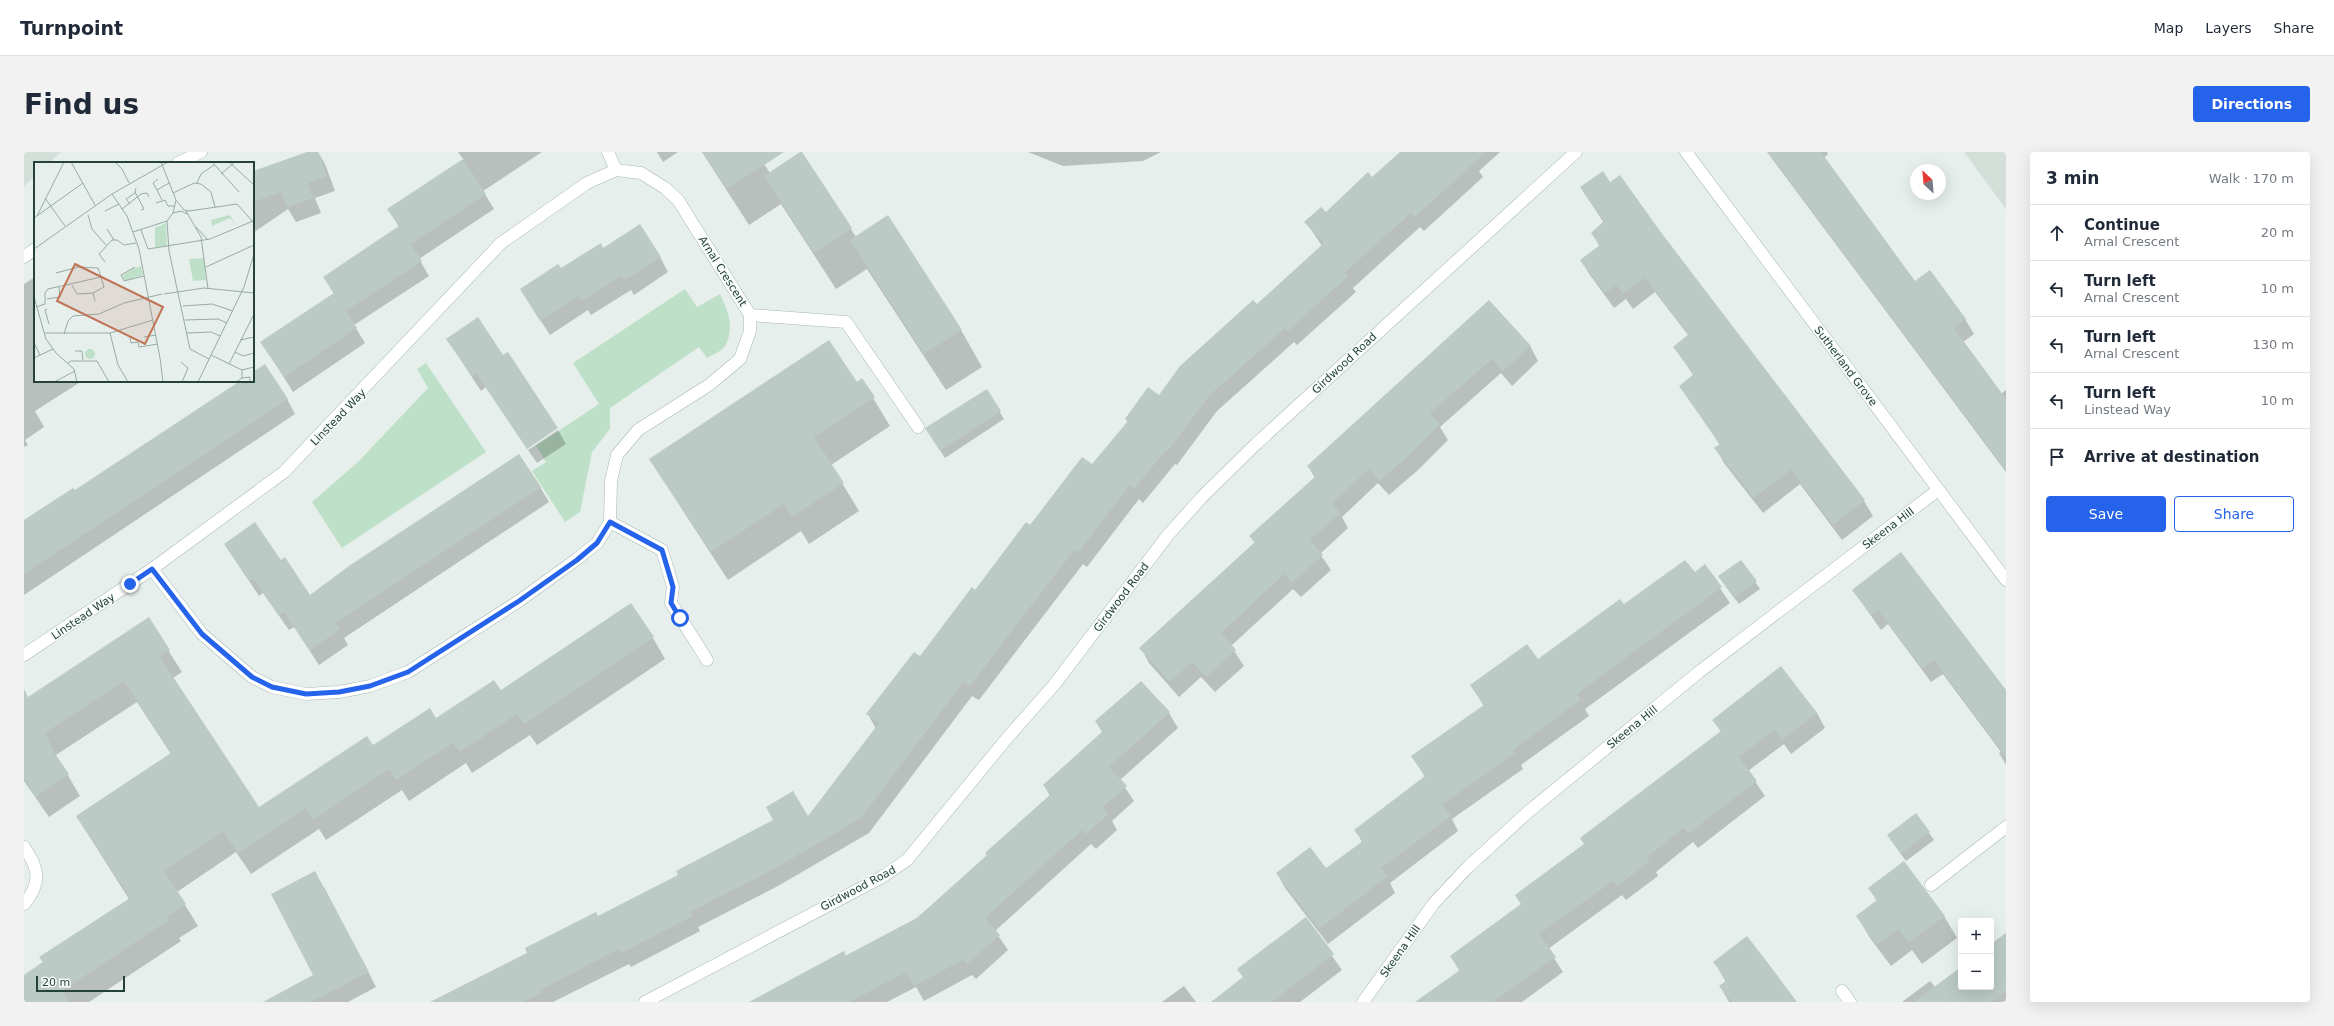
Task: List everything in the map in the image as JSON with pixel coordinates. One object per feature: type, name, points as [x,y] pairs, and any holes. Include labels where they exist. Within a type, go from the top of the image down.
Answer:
[{"type":"street","points":[[180,162],[201,152]]},
{"type":"street","points":[[608,152],[616,170]]},
{"type":"street","name":"Girdwood Road","points":[[645,1002],[882,877],[908,860],[1008,737],[1054,685],[1168,535],[1202,497],[1257,443],[1576,152]]},
{"type":"street","name":"Sutherland Grove","points":[[1686,152],[2006,580]]},
{"type":"street","name":"Arnal Crescent","points":[[610,522],[611,481],[617,455],[638,430],[709,385],[740,359],[750,331],[750,315],[678,200],[665,188],[641,173],[616,170]]},
{"type":"street","name":"Linstead Way","points":[[24,655],[152,569],[284,472],[501,243],[587,183],[616,170]]},
{"type":"street","points":[[24,257],[34,250]]},
{"type":"street","points":[[750,315],[846,322],[918,427]]},
{"type":"street","name":"Skeena Hill","points":[[1363,1002],[1434,903],[1467,868],[1528,812],[1699,672],[1938,490]]},
{"type":"street","points":[[152,569],[202,634],[252,677],[272,687],[306,694],[339,692],[370,686],[408,672],[519,601],[577,560],[597,543],[610,522],[662,550],[673,587],[671,603],[707,660]]},
{"type":"street","points":[[1931,885],[2006,827]]},
{"type":"street","points":[[24,847],[37,868],[33,893],[24,904]]},
{"type":"street","points":[[1842,991],[1850,1002]]},
{"type":"shaded area","points":[[24,152],[61,152],[50,162],[34,162],[34,177],[24,186]]},
{"type":"shaded area","points":[[1964,152],[2006,152],[2006,209]]},
{"type":"green space","points":[[685,289],[697,307],[720,294],[726,306],[730,326],[730,333],[724,348],[707,358],[699,347],[610,408],[610,429],[592,452],[580,512],[565,522],[532,471],[546,462],[536,446],[599,404],[573,363]]},
{"type":"green space","points":[[426,363],[486,452],[342,548],[312,502],[358,462],[428,388],[417,369]]},
{"type":"building","points":[[307,152],[318,152],[327,176],[308,183],[313,198],[287,208],[281,192],[254,202],[254,171]]},
{"type":"building","points":[[703,152],[784,152],[727,189]]},
{"type":"building","points":[[802,152],[852,228],[814,253],[764,176]]},
{"type":"building","points":[[1400,152],[1486,152],[1415,217],[1411,213],[1344,273],[1348,276],[1288,331],[1285,328],[1209,396],[1168,451],[1166,450],[1134,489],[1130,485],[1078,553],[1074,550],[970,686],[964,681],[861,818],[769,872],[690,912],[693,916],[621,953],[619,949],[540,990],[541,993],[524,1002],[430,1002],[527,953],[525,948],[596,912],[598,916],[678,875],[676,871],[773,820],[766,807],[793,791],[808,816],[879,723],[866,714],[914,652],[920,656],[972,587],[975,590],[1026,522],[1030,525],[1082,457],[1092,464],[1128,421],[1125,419],[1148,387],[1159,395],[1180,366],[1253,300],[1257,304],[1324,243],[1304,222],[1321,207],[1326,212],[1368,172],[1372,177]]},
{"type":"building","points":[[1768,152],[1821,152],[1915,281],[1930,270],[1966,319],[1954,328],[2006,399],[2006,470]]},
{"type":"building","points":[[463,159],[486,194],[411,244],[422,261],[346,311],[357,328],[284,377],[260,342],[334,293],[323,277],[399,226],[387,209]]},
{"type":"building","points":[[1603,171],[1610,182],[1620,175],[1660,231],[1865,500],[1833,525],[1791,470],[1754,498],[1714,448],[1720,444],[1679,386],[1694,374],[1673,347],[1689,334],[1645,278],[1623,294],[1616,285],[1605,293],[1580,260],[1600,245],[1591,233],[1604,221],[1580,187]]},
{"type":"building","points":[[888,215],[962,330],[924,354],[850,240]]},
{"type":"building","points":[[640,224],[661,257],[625,280],[621,276],[582,301],[579,296],[540,321],[520,289],[558,264],[561,268],[601,243],[603,248]]},
{"type":"building","points":[[1489,300],[1531,346],[1503,371],[1492,359],[1430,413],[1440,424],[1409,455],[1380,481],[1369,469],[1332,503],[1340,513],[1310,540],[1323,555],[1292,583],[1284,574],[1221,633],[1236,650],[1206,677],[1192,662],[1170,682],[1139,648],[1255,542],[1249,536],[1316,476],[1307,466]]},
{"type":"building","points":[[478,317],[503,355],[508,352],[558,428],[527,449],[476,373],[472,376],[446,339]]},
{"type":"building","points":[[829,340],[857,382],[862,378],[875,397],[814,437],[844,483],[792,517],[784,504],[711,552],[649,459]]},
{"type":"building","points":[[265,364],[288,399],[24,574],[24,520],[73,488],[75,490],[238,382],[254,382],[254,371]]},
{"type":"building","points":[[987,389],[1001,411],[940,451],[925,428]]},
{"type":"building","points":[[519,454],[541,487],[336,623],[341,629],[310,650],[284,612],[279,616],[254,579],[249,581],[224,544],[255,522],[281,560],[285,557],[310,595],[349,566]]},
{"type":"building","points":[[1901,552],[2006,690],[2006,757],[1934,660],[1922,668],[1878,610],[1871,615],[1852,590]]},
{"type":"building","points":[[1685,560],[1695,572],[1705,564],[1722,587],[1577,694],[1581,700],[1513,750],[1515,753],[1442,805],[1451,816],[1381,868],[1387,877],[1319,929],[1276,873],[1310,847],[1326,868],[1363,841],[1354,830],[1425,776],[1411,756],[1484,705],[1470,685],[1527,644],[1538,659],[1620,599],[1624,604]]},
{"type":"building","points":[[1741,560],[1757,581],[1734,598],[1718,576]]},
{"type":"building","points":[[631,603],[654,637],[524,724],[517,714],[460,752],[453,743],[396,780],[389,769],[313,820],[306,808],[238,853],[223,831],[164,871],[186,904],[168,916],[169,920],[62,991],[69,1002],[24,1002],[24,975],[43,962],[39,957],[130,898],[76,816],[171,753],[124,681],[45,733],[55,754],[69,774],[36,797],[24,779],[24,689],[28,697],[149,617],[170,650],[160,657],[259,807],[367,736],[373,745],[430,708],[436,718],[494,680],[501,690]]},
{"type":"building","points":[[1781,666],[1817,713],[1782,740],[1774,730],[1739,757],[1757,781],[1688,834],[1684,828],[1647,857],[1650,861],[1617,886],[1613,881],[1539,934],[1556,957],[1493,1002],[1415,1002],[1460,970],[1450,956],[1521,904],[1515,895],[1584,844],[1580,838],[1721,731],[1712,720]]},
{"type":"building","points":[[1141,681],[1170,712],[1109,767],[1127,786],[1103,807],[1109,814],[1086,834],[1082,830],[985,918],[1000,935],[967,964],[963,960],[914,986],[907,972],[849,1002],[749,1002],[844,951],[846,956],[917,918],[987,855],[985,853],[1051,794],[1043,785],[1103,731],[1095,721]]},
{"type":"building","points":[[1916,813],[1930,832],[1901,854],[1887,835]]},
{"type":"building","points":[[1904,861],[1945,916],[1909,942],[1898,929],[1877,945],[1856,916],[1877,900],[1868,888]]},
{"type":"building","points":[[315,871],[369,972],[311,1002],[263,1002],[313,975],[271,894]]},
{"type":"building","points":[[1306,917],[1334,954],[1272,1002],[1211,1002],[1243,977],[1237,969]]},
{"type":"building","points":[[2006,933],[2006,991],[1992,1002],[1914,1002],[1958,969],[1958,990],[1994,990],[1994,942]]},
{"type":"building","points":[[1747,936],[1797,1002],[1732,1002],[1719,986],[1727,980],[1713,962]]},
{"type":"route","points":[[130,584],[152,569],[202,634],[252,677],[272,687],[306,694],[339,692],[370,686],[408,672],[519,601],[577,560],[597,543],[610,522],[662,550],[673,587],[671,603],[680,618]]}]
